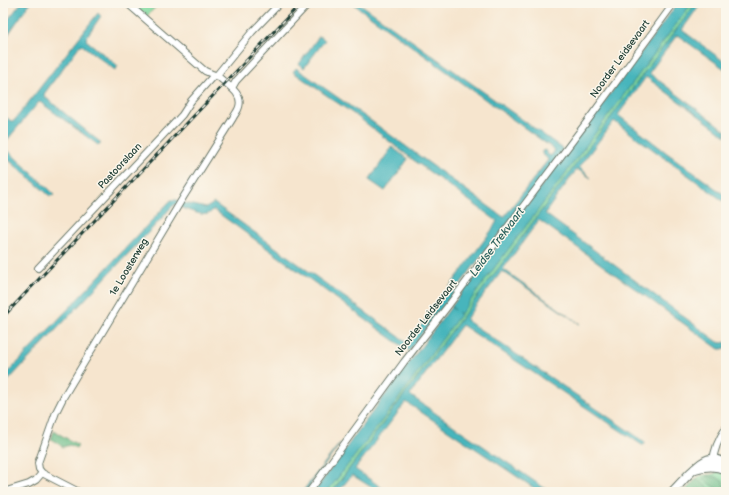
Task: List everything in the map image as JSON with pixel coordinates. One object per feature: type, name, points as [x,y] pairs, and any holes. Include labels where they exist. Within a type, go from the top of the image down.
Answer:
[{"type":"main road","points":[[672,492],[700,463],[707,460],[722,462],[726,465]]},
{"type":"main road","points":[[715,462],[726,470]]},
{"type":"street","points":[[127,3],[196,65],[219,77],[232,88],[236,81],[309,3]]},
{"type":"street","points":[[215,75],[252,32],[280,3]]},
{"type":"street","name":"Noorder Leidsevaart","points":[[309,492],[404,362],[586,123],[674,3]]},
{"type":"street","name":"Pastoorslaan","points":[[38,268],[182,115],[191,101],[215,75]]},
{"type":"street","name":"1e Loosterweg","points":[[42,472],[38,463],[56,412],[64,396],[182,199],[238,110],[240,102],[239,97],[232,88]]},
{"type":"street","points":[[715,462],[715,451],[718,441],[726,428]]},
{"type":"street","points":[[3,492],[29,484],[36,480],[42,472],[79,492]]},
{"type":"green space","points":[[130,3],[158,3],[146,17]]},
{"type":"green space","points":[[692,3],[696,3],[332,492],[327,492],[394,405]]},
{"type":"green space","points":[[54,431],[78,445],[76,448],[70,445],[63,447],[51,439]]},
{"type":"green space","points":[[718,471],[726,474],[726,492],[715,492],[696,479],[702,475],[716,473]],"holes":[[[707,476],[720,479],[724,486],[722,489]]]},
{"type":"green space","points":[[707,476],[715,477],[723,481],[724,487],[719,490],[702,479]]},
{"type":"green space","points":[[696,479],[715,492],[684,492]]},
{"type":"water","points":[[21,3],[30,3],[3,42],[3,26]]},
{"type":"water","points":[[352,3],[359,3],[562,148],[512,225],[678,3],[692,3],[394,405],[327,492],[314,492],[508,231],[504,229],[485,251],[409,351],[214,210],[208,214],[199,214],[182,208],[181,206],[183,203],[206,208],[214,203],[408,343],[497,221],[412,159],[358,117],[293,72],[296,68],[504,217],[548,160],[542,154],[542,151],[545,150],[547,154],[551,156],[555,150]]},
{"type":"water","points":[[696,3],[701,3],[682,30],[726,63],[726,70],[677,35],[649,73],[726,131],[726,136],[646,77],[618,115],[726,196],[726,203],[614,121],[579,167],[591,178],[577,169],[545,213],[718,342],[726,342],[726,348],[719,349],[539,220],[503,269],[580,324],[502,271],[466,320],[645,442],[645,444],[642,445],[462,325],[410,395],[550,492],[540,492],[406,402],[355,469],[388,492],[379,492],[352,475],[338,492],[332,492]]},
{"type":"water","points":[[98,13],[101,16],[87,36],[86,40],[118,66],[115,70],[80,45],[44,94],[45,97],[100,142],[100,145],[39,102],[4,145],[5,148],[55,195],[50,196],[3,155],[3,133],[7,128],[3,124],[3,115],[11,121],[14,121]]},
{"type":"water","points":[[319,36],[325,40],[304,68],[299,64]]},
{"type":"water","points":[[392,147],[408,159],[385,191],[369,180]]},
{"type":"water","points":[[171,200],[178,200],[178,202],[170,208],[3,386],[3,378]]},
{"type":"water","points":[[340,443],[305,492],[302,492]]},
{"type":"ferry route","points":[[451,307],[461,314]]},
{"type":"railway","points":[[3,317],[301,3]]},
{"type":"water label","name":"Leidse Trekvaart","points":[[497,242]]}]
